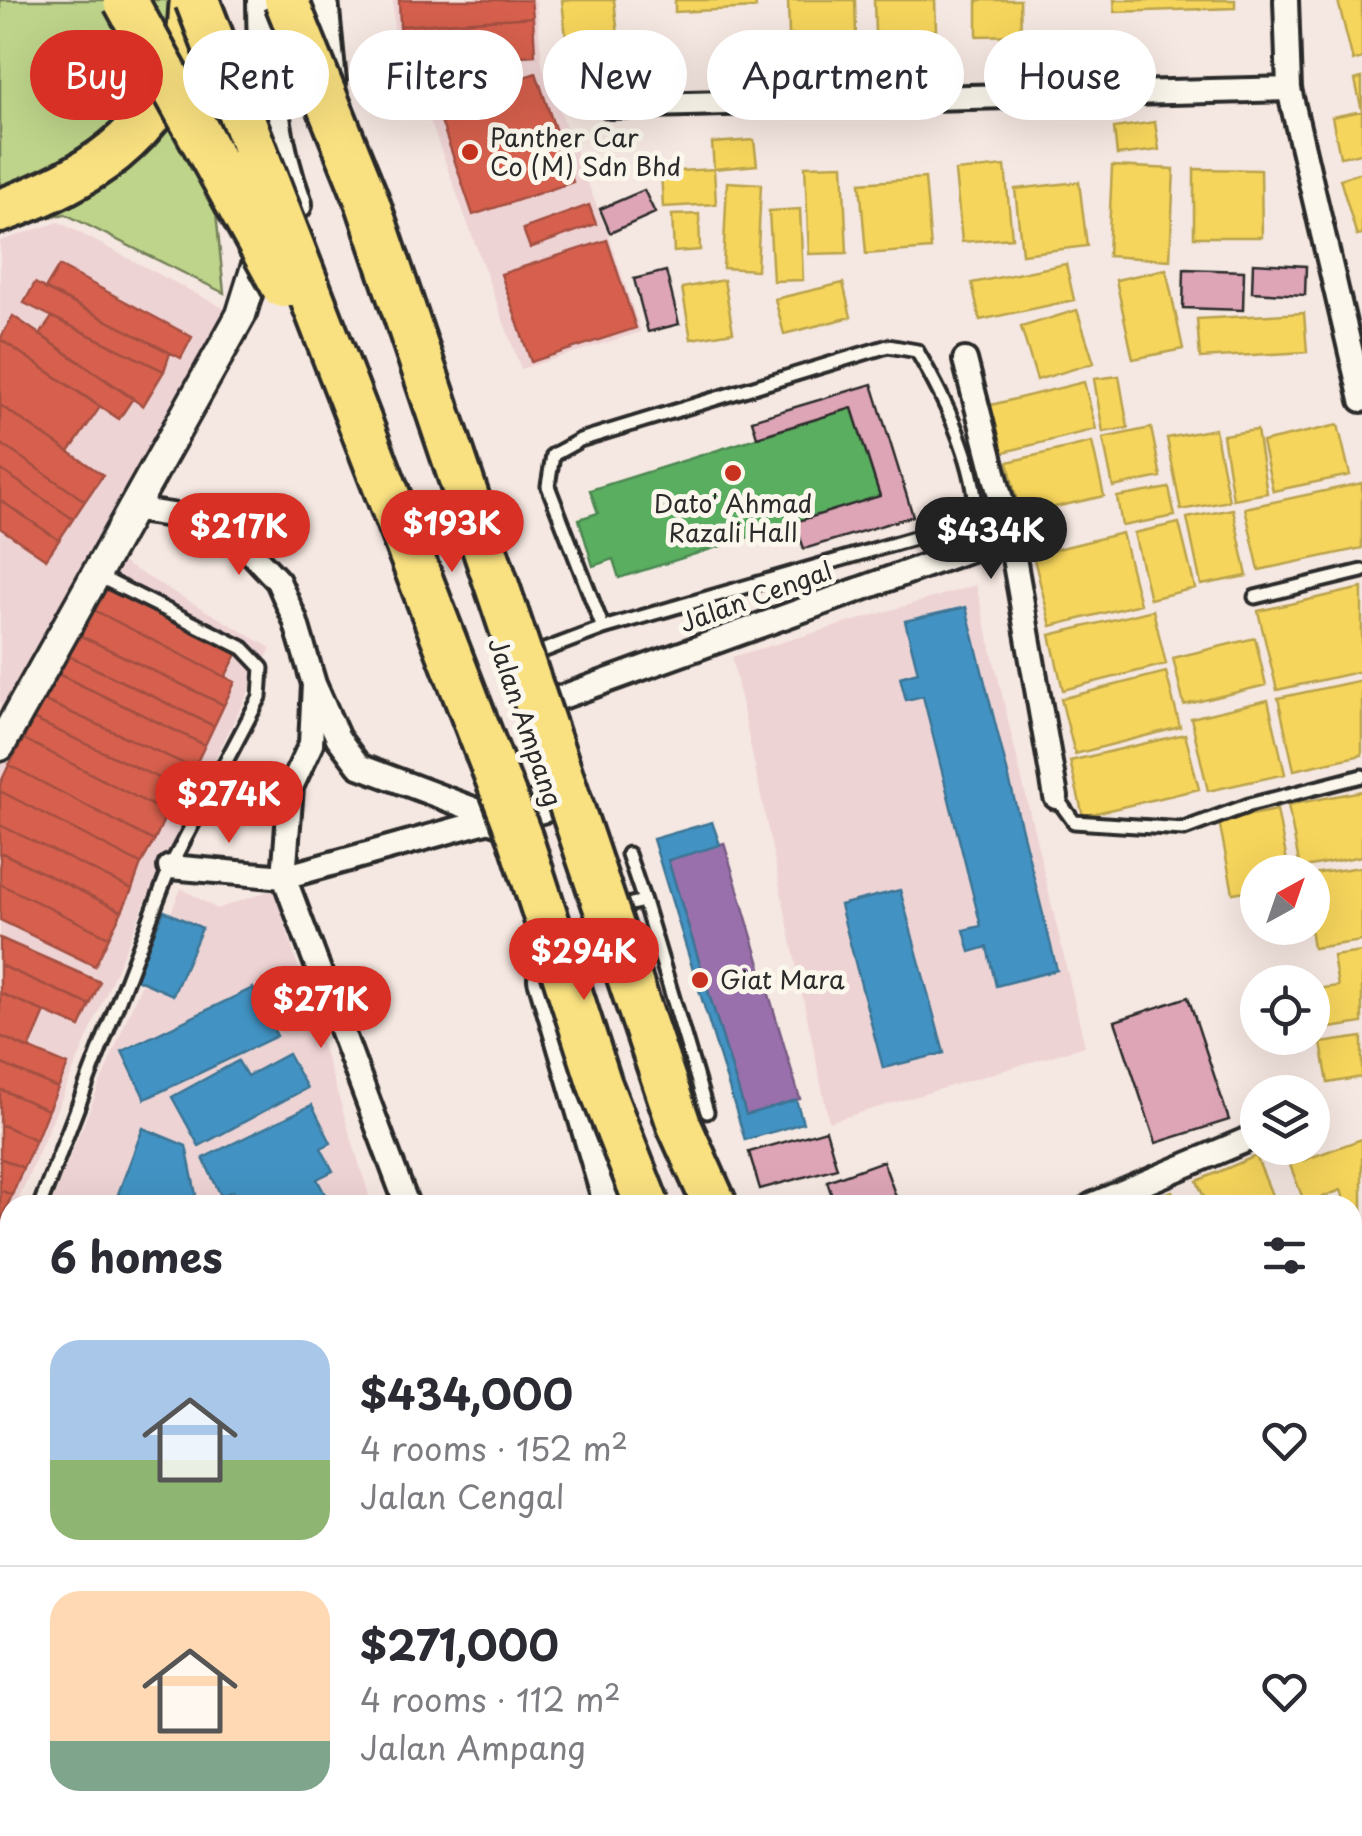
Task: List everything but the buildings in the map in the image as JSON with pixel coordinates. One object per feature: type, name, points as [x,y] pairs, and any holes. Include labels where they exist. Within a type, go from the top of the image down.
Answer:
[{"type":"highway","points":[[125,0],[363,431]]},
{"type":"highway","points":[[194,0],[520,837],[600,1085],[643,1195]]},
{"type":"highway","points":[[0,211],[38,198],[97,166],[138,131],[158,108],[187,44],[194,0]]},
{"type":"highway","points":[[286,0],[366,198],[679,1125],[710,1195]]},
{"type":"main road","points":[[264,0],[264,68],[285,175],[348,350],[497,818],[609,1195]]},
{"type":"main road","name":"Jalan Ampang","points":[[321,0],[340,178],[659,1115],[694,1195]]},
{"type":"main road","points":[[497,818],[552,803]]},
{"type":"street","points":[[1286,0],[1289,88],[1362,400]]},
{"type":"street","points":[[687,104],[1289,88]]},
{"type":"street","points":[[0,746],[241,316],[285,175]]},
{"type":"street","points":[[965,360],[1010,535],[1056,796]]},
{"type":"street","points":[[131,508],[211,520],[244,545],[278,582],[295,620],[314,684],[338,738],[359,766],[497,818]]},
{"type":"street","name":"Jalan Cengal","points":[[522,712],[1010,535]]},
{"type":"street","points":[[314,684],[311,744],[290,787],[284,877],[404,1195]]},
{"type":"street","points":[[170,866],[284,877],[497,818]]},
{"type":"street","points":[[1116,1195],[1240,1143]]},
{"type":"lane","points":[[506,665],[603,628],[949,528],[976,512],[976,484],[934,381],[917,352],[888,346],[580,440],[553,455],[548,486],[603,628]]},
{"type":"lane","points":[[1255,597],[1362,571]]},
{"type":"lane","points":[[44,1195],[170,866],[260,696],[262,668],[244,648],[94,574]]},
{"type":"lane","points":[[1056,796],[1074,822],[1184,829],[1249,805],[1362,776]]},
{"type":"lane","points":[[628,854],[706,1112]]},
{"type":"lane","points":[[590,914],[644,901]]},
{"type":"shaded area","points":[[393,0],[536,0],[543,68],[543,120],[563,120],[641,332],[521,369],[430,120],[523,120],[523,30],[394,30]]},
{"type":"shaded area","points":[[59,222],[254,324],[118,560],[271,648],[162,863],[20,1195],[0,1195],[0,241]]},
{"type":"shaded area","points":[[976,585],[1085,1046],[829,1122],[732,657]]},
{"type":"shaded area","points":[[181,888],[217,909],[274,889],[369,1195],[54,1195]]},
{"type":"green space","points":[[0,0],[195,0],[198,30],[183,30],[183,120],[207,120],[224,293],[65,214],[0,228]]},
{"type":"place","name":"Panther Car Co (M) Sdn Bhd","points":[[470,152]]},
{"type":"place","name":"Dato' Ahmad Razali Hall","points":[[733,473]]},
{"type":"place","name":"Giat Mara","points":[[700,980]]}]
